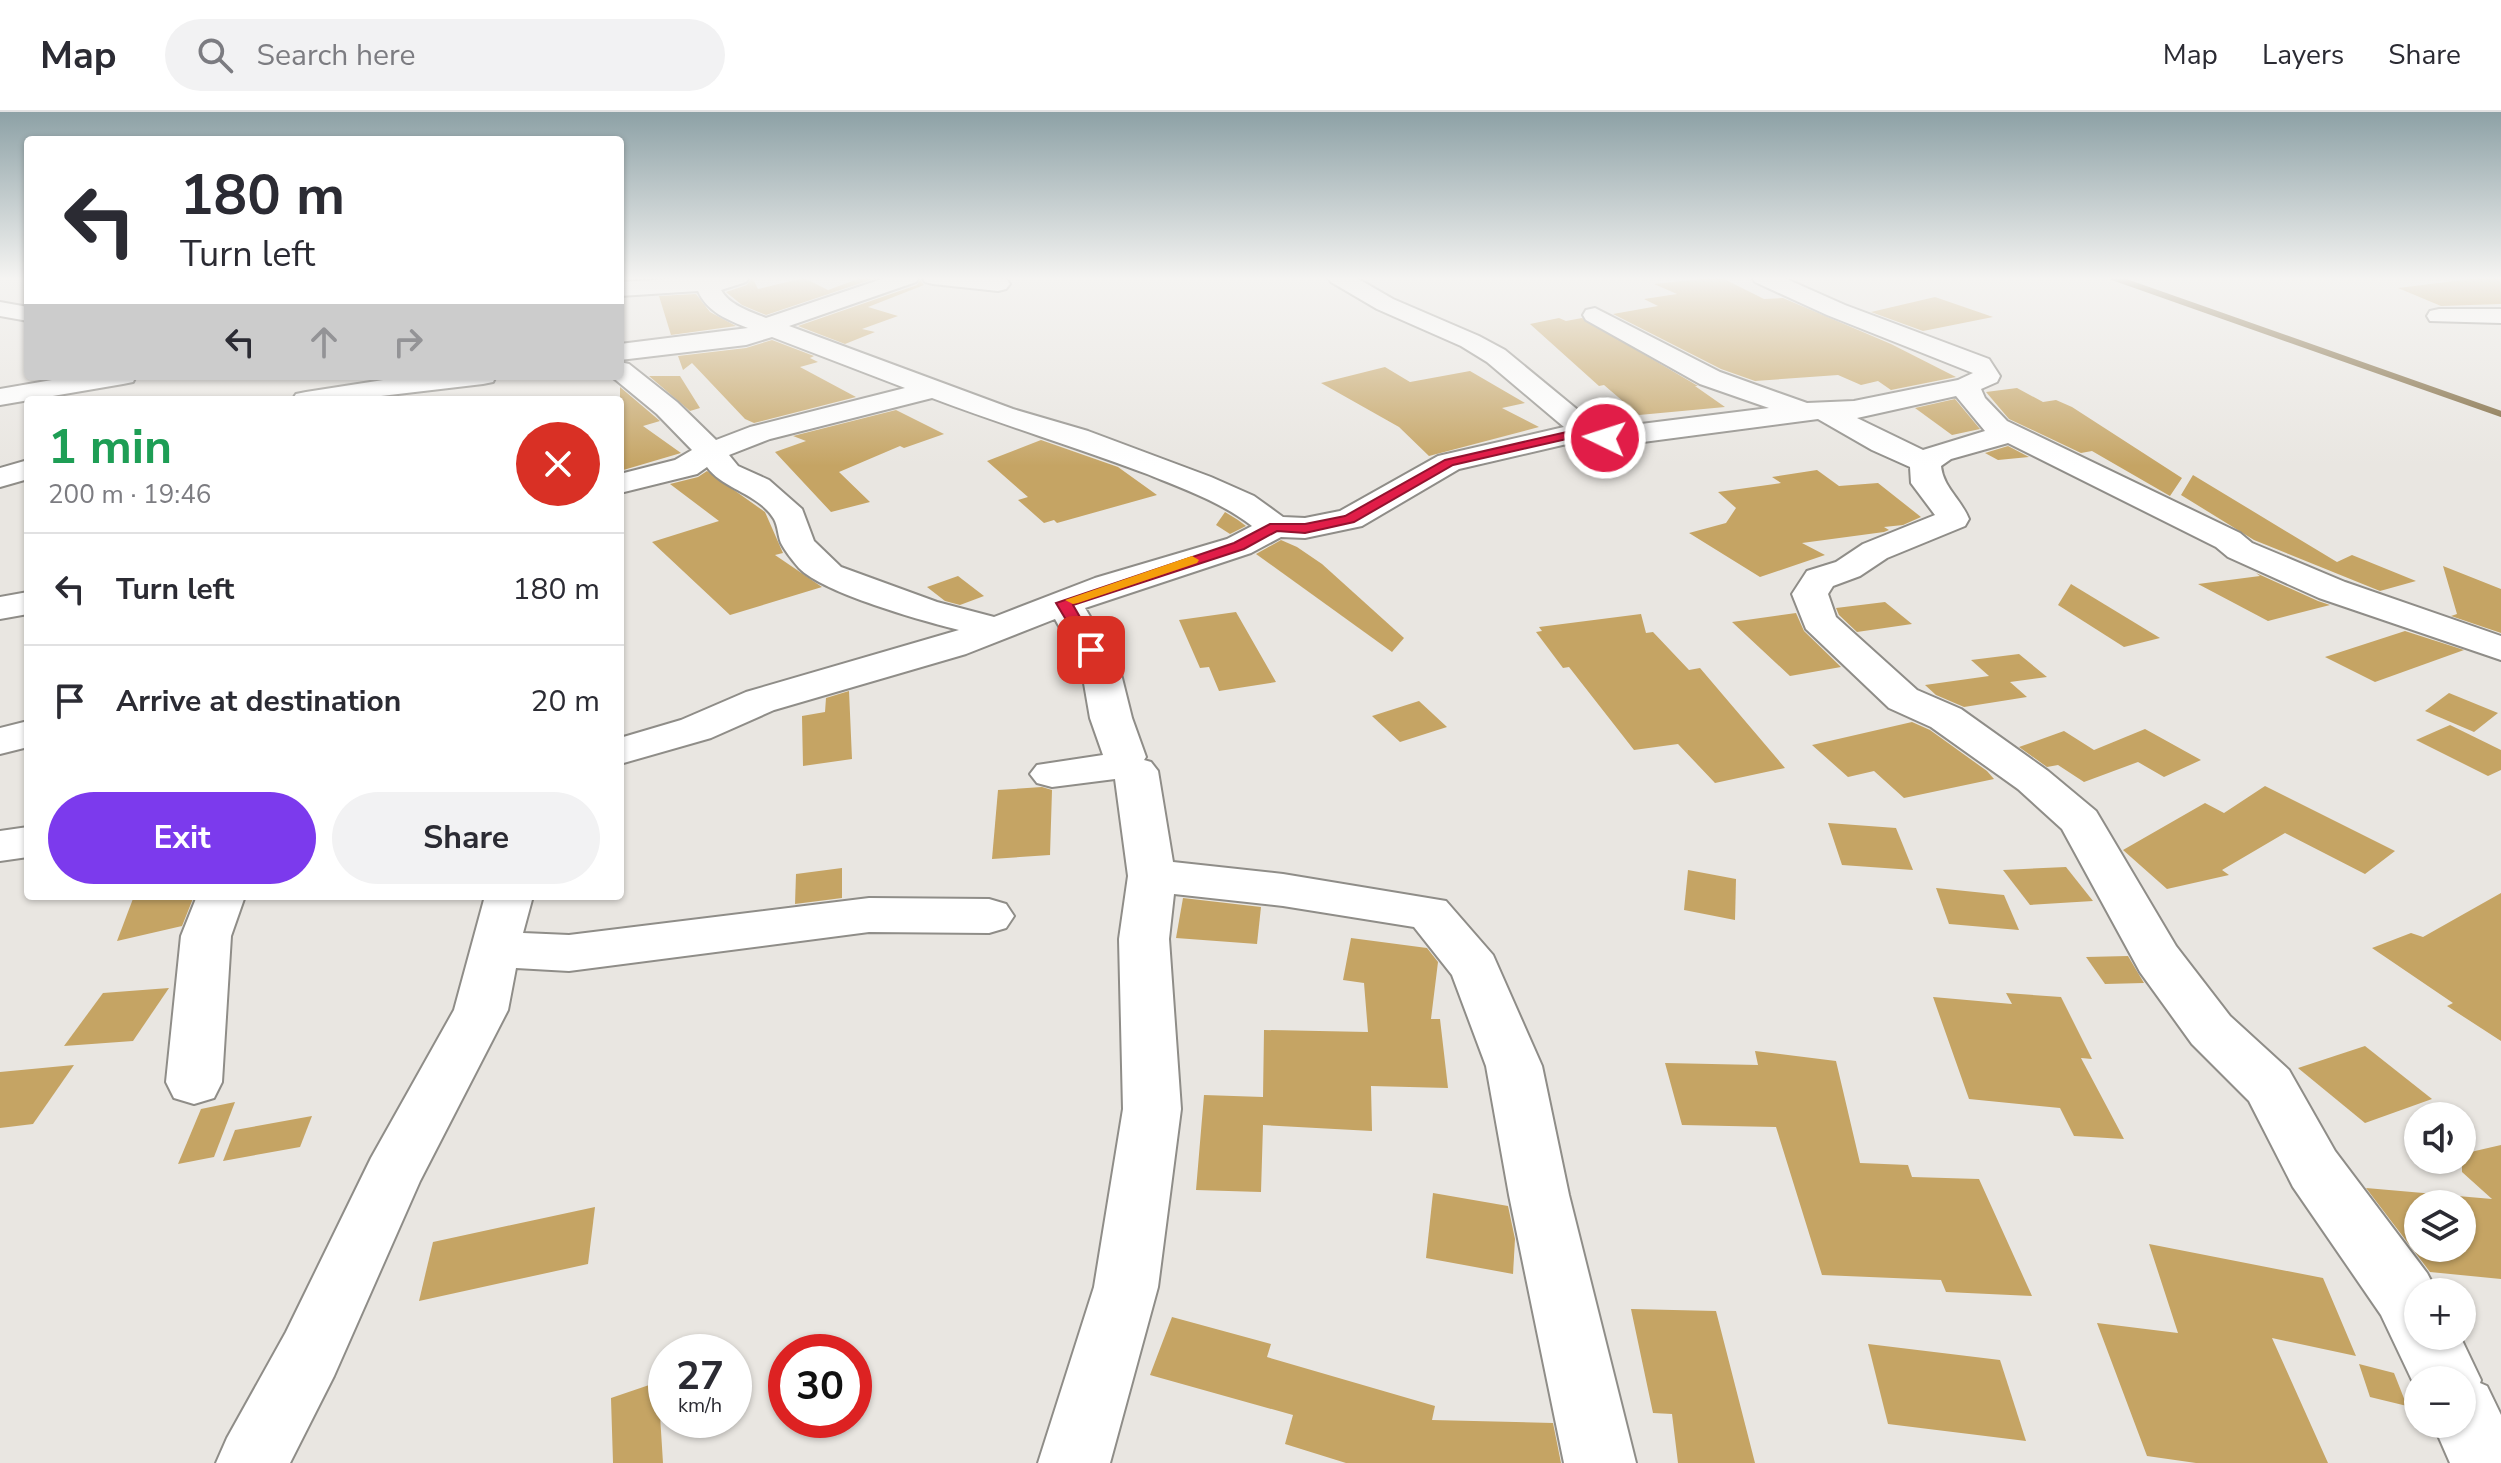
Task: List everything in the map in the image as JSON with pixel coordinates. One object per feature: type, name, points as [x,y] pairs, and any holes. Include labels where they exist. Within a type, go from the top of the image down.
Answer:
[{"type":"street","points":[[624,359],[729,340]]},
{"type":"street","points":[[801,340],[1003,415],[1078,437],[1200,484],[1243,503],[1275,527]]},
{"type":"street","points":[[1467,340],[1496,356],[1592,436]]},
{"type":"street","points":[[1641,340],[1710,378],[1792,407],[1819,411],[1925,462]]},
{"type":"street","points":[[624,750],[696,729],[760,701],[953,646],[1064,603],[1239,546],[1275,527],[1305,528],[1350,519],[1449,462],[1571,434],[1605,438],[1819,411],[1854,410],[1983,380],[1987,372],[1980,365],[1915,340]]},
{"type":"street","points":[[624,361],[711,452],[727,473],[758,487],[790,516],[798,543],[813,562],[829,574],[924,610],[997,629]]},
{"type":"street","points":[[0,397],[110,380]]},
{"type":"street","points":[[326,396],[447,380]]},
{"type":"street","points":[[1966,386],[1972,401],[1998,427],[2228,540],[2240,550],[2332,590],[2501,649]]},
{"type":"street","points":[[624,483],[686,467],[711,452],[760,433],[933,389]]},
{"type":"street","points":[[1925,462],[1940,453],[2001,436],[1998,427]]},
{"type":"street","points":[[1925,462],[1927,483],[1947,504],[1953,519],[1875,551],[1848,569],[1820,579],[1810,594],[1819,621],[1903,699],[1946,718],[2033,780],[2080,821],[2158,959],[2211,1030],[2269,1086],[2314,1169],[2404,1294]]},
{"type":"street","points":[[0,478],[24,470]]},
{"type":"street","points":[[1052,774],[1116,766],[1125,757],[1111,718],[1100,666],[1064,603]]},
{"type":"street","points":[[0,608],[24,604]]},
{"type":"street","points":[[0,741],[24,735]]},
{"type":"street","points":[[1074,1463],[1126,1287],[1152,1109],[1144,939],[1152,876],[1136,771]]},
{"type":"street","points":[[0,846],[24,843]]},
{"type":"street","points":[[1152,876],[1283,890],[1429,913],[1475,968],[1514,1066],[1539,1195],[1600,1463]]},
{"type":"street","points":[[194,1082],[206,936],[220,900]]},
{"type":"street","points":[[252,1463],[310,1354],[392,1176],[481,1010],[501,922],[569,953],[869,915],[989,916]]},
{"type":"street","points":[[2475,1438],[2487,1463]]},
{"type":"building","points":[[772,340],[814,356],[810,358],[818,362],[800,367],[856,397],[754,423],[745,419],[692,363],[683,370],[678,356],[746,348]]},
{"type":"building","points":[[1548,340],[1620,340],[1698,386],[1695,386],[1725,407],[1639,415],[1604,385],[1599,386]]},
{"type":"building","points":[[1664,340],[1882,340],[1956,377],[1891,390],[1878,381],[1861,385],[1838,375],[1755,381],[1721,369]]},
{"type":"building","points":[[1385,367],[1410,382],[1470,371],[1525,403],[1502,408],[1539,427],[1429,456],[1399,427],[1321,383]]},
{"type":"building","points":[[649,376],[680,376],[700,408],[690,411]]},
{"type":"building","points":[[620,387],[660,421],[643,426],[681,453],[624,470],[624,396],[620,396]]},
{"type":"building","points":[[2017,388],[2043,402],[2056,400],[2072,407],[2182,478],[2170,496],[2092,451],[2081,453],[2009,419],[1986,392]]},
{"type":"building","points":[[1955,399],[1980,429],[1952,435],[1915,408]]},
{"type":"building","points":[[896,410],[944,434],[904,448],[900,446],[839,472],[870,502],[831,512],[775,452],[806,441],[793,436]]},
{"type":"building","points":[[1041,440],[1118,467],[1157,495],[1057,523],[1054,520],[1044,523],[1018,500],[1028,497],[987,461]]},
{"type":"building","points":[[2008,446],[2029,457],[1998,460],[1985,453]]},
{"type":"building","points":[[1817,470],[1839,486],[1878,483],[1921,517],[1903,525],[1884,527],[1889,530],[1884,532],[1802,543],[1825,555],[1760,577],[1689,533],[1726,523],[1736,508],[1718,492],[1781,483],[1772,477]]},
{"type":"building","points":[[707,471],[765,512],[783,553],[775,555],[822,587],[730,615],[652,542],[719,521],[670,484],[698,477]]},
{"type":"building","points":[[2193,475],[2337,562],[2352,555],[2416,581],[2380,591],[2254,540],[2181,495]]},
{"type":"building","points":[[1225,512],[1246,526],[1230,534],[1216,525]]},
{"type":"building","points":[[1281,540],[1322,564],[1404,638],[1392,652],[1256,554]]},
{"type":"building","points":[[2443,566],[2501,589],[2501,633],[2451,616],[2457,614]]},
{"type":"building","points":[[2256,573],[2330,605],[2268,621],[2198,584],[2260,576]]},
{"type":"building","points":[[958,576],[984,596],[960,605],[945,601],[927,587]]},
{"type":"building","points":[[2071,584],[2160,638],[2124,647],[2058,605]]},
{"type":"building","points":[[1885,602],[1912,624],[1857,632],[1836,608]]},
{"type":"building","points":[[1236,612],[1276,682],[1219,691],[1209,667],[1200,668],[1179,620]]},
{"type":"building","points":[[1796,613],[1804,631],[1841,667],[1790,676],[1732,622]]},
{"type":"building","points":[[1641,614],[1646,633],[1653,632],[1689,670],[1700,668],[1785,768],[1715,783],[1678,744],[1634,750],[1569,667],[1563,668],[1536,632],[1542,631],[1539,627]]},
{"type":"building","points":[[2405,631],[2464,650],[2375,682],[2325,657]]},
{"type":"building","points":[[2019,654],[2047,677],[2010,682],[2027,697],[1964,707],[1936,695],[1925,685],[1989,676],[1971,660]]},
{"type":"building","points":[[849,691],[852,759],[803,766],[802,716],[825,712],[826,698]]},
{"type":"building","points":[[2449,693],[2498,713],[2474,732],[2425,711]]},
{"type":"building","points":[[1419,701],[1447,727],[1400,742],[1372,716]]},
{"type":"building","points":[[1912,722],[1930,730],[1994,779],[1904,798],[1874,771],[1848,777],[1812,745]]},
{"type":"building","points":[[2450,725],[2501,750],[2501,770],[2488,776],[2416,740]]},
{"type":"building","points":[[2145,729],[2201,760],[2164,777],[2138,762],[2084,782],[2058,765],[2047,767],[2019,747],[2064,731],[2094,750]]},
{"type":"building","points":[[2265,786],[2395,851],[2365,874],[2285,833],[2222,870],[2229,875],[2167,889],[2123,850],[2205,803],[2224,813]]},
{"type":"building","points":[[1042,787],[1052,790],[1050,855],[992,859],[998,790]]},
{"type":"building","points":[[1828,823],[1896,828],[1913,870],[1842,865]]},
{"type":"building","points":[[2066,867],[2093,901],[2030,905],[2003,870]]},
{"type":"building","points":[[842,868],[842,898],[795,904],[796,874]]},
{"type":"building","points":[[1688,870],[1736,879],[1735,920],[1684,910]]},
{"type":"building","points":[[1936,888],[2004,895],[2019,930],[1949,924]]},
{"type":"building","points":[[2501,893],[2501,1041],[2447,1006],[2453,1003],[2372,948],[2411,933],[2423,937]]},
{"type":"building","points":[[1183,898],[1261,907],[1257,944],[1176,938]]},
{"type":"building","points":[[132,900],[192,900],[182,926],[117,941]]},
{"type":"building","points":[[1351,938],[1427,948],[1438,962],[1431,1019],[1440,1019],[1448,1088],[1371,1086],[1372,1131],[1263,1125],[1261,1192],[1196,1190],[1204,1095],[1263,1097],[1264,1030],[1368,1032],[1364,983],[1343,980]]},
{"type":"building","points":[[2128,956],[2144,983],[2105,984],[2086,957]]},
{"type":"building","points":[[169,988],[133,1041],[64,1046],[103,993]]},
{"type":"building","points":[[2006,993],[2061,997],[2092,1059],[2081,1058],[2124,1139],[2074,1136],[2060,1108],[1969,1099],[1933,997],[2012,1004]]},
{"type":"building","points":[[2365,1046],[2432,1099],[2404,1102],[2404,1109],[2365,1123],[2298,1068]]},
{"type":"building","points":[[1755,1051],[1836,1061],[1860,1163],[1908,1165],[1912,1177],[1979,1179],[2032,1296],[1946,1292],[1941,1280],[1822,1275],[1776,1127],[1682,1125],[1665,1063],[1758,1065]]},
{"type":"building","points":[[74,1065],[33,1124],[0,1128],[0,1072]]},
{"type":"building","points":[[235,1102],[214,1157],[178,1164],[201,1109]]},
{"type":"building","points":[[312,1116],[300,1147],[223,1161],[235,1130]]},
{"type":"building","points":[[2501,1145],[2501,1279],[2430,1272],[2422,1262],[2476,1262],[2476,1198],[2492,1199],[2464,1174],[2476,1174],[2476,1151]]},
{"type":"building","points":[[2366,1188],[2404,1191],[2404,1238]]},
{"type":"building","points":[[1433,1193],[1508,1206],[1515,1239],[1513,1274],[1426,1258]]},
{"type":"building","points":[[595,1207],[588,1264],[419,1301],[433,1242]]},
{"type":"building","points":[[2149,1244],[2323,1278],[2356,1356],[2272,1338],[2328,1463],[2196,1463],[2147,1456],[2097,1323],[2178,1333]]},
{"type":"building","points":[[1631,1309],[1716,1311],[1755,1463],[1678,1463],[1672,1414],[1653,1413]]},
{"type":"building","points":[[1172,1317],[1271,1344],[1267,1357],[1435,1406],[1432,1420],[1553,1423],[1561,1463],[1346,1463],[1285,1444],[1293,1415],[1150,1375]]},
{"type":"building","points":[[1868,1344],[2000,1360],[2026,1441],[1888,1424]]},
{"type":"building","points":[[2359,1364],[2394,1373],[2404,1405],[2370,1397]]},
{"type":"building","points":[[648,1385],[648,1438],[661,1438],[663,1463],[613,1463],[611,1398]]},
{"type":"waterway","points":[[2291,340],[2501,414]]},
{"type":"slow traffic","points":[[1073,600],[1192,560]]},
{"type":"route","points":[[1091,650],[1064,603],[1108,586],[1239,546],[1275,527],[1305,528],[1350,519],[1449,462],[1571,434],[1605,438]]}]
